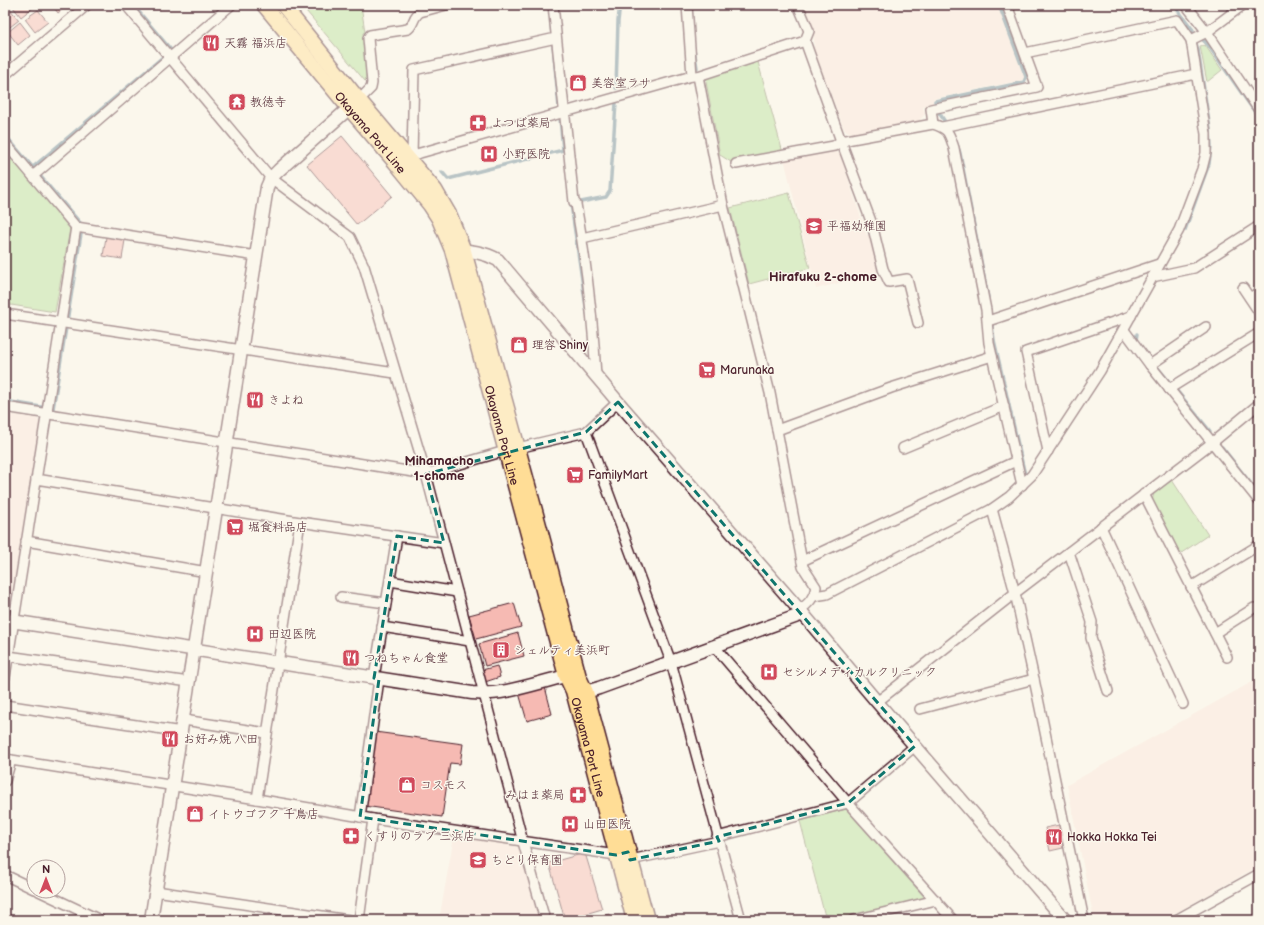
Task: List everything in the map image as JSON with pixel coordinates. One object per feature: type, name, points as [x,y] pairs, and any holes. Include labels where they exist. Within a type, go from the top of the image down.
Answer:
[{"type":"main road","name":"Okayama Port Line","points":[[264,5],[405,159],[458,250],[573,676],[579,691],[623,858],[634,920]]},
{"type":"main road","name":"Okayama Port Line","points":[[283,5],[354,104]]},
{"type":"main road","name":"Okayama Port Line","points":[[623,858],[646,920]]},
{"type":"street","points":[[5,75],[87,5]]},
{"type":"street","points":[[126,5],[271,178],[350,237],[364,266],[426,474],[545,920]]},
{"type":"street","points":[[35,173],[168,55],[231,5]]},
{"type":"street","points":[[151,920],[184,720],[267,188],[271,178],[372,88],[368,38],[370,35],[408,29],[416,14],[446,5]]},
{"type":"street","points":[[553,5],[553,39],[575,203],[582,238],[594,334],[596,376]]},
{"type":"street","points":[[579,691],[671,662],[802,612],[814,596],[816,587],[803,567],[768,386],[723,205],[695,76],[687,5]]},
{"type":"street","points":[[798,5],[809,31],[805,41],[872,224],[883,269],[889,282],[907,279],[918,323]]},
{"type":"street","points":[[933,124],[931,109],[1037,87],[1007,5]]},
{"type":"street","points":[[814,596],[827,594],[992,509],[1009,497],[1032,474],[1100,372],[1179,230],[1206,153],[1206,134],[1196,74],[1198,36],[1186,5]]},
{"type":"street","points":[[1198,36],[1243,5]]},
{"type":"street","points":[[1025,53],[1177,20],[1198,36],[1259,110]]},
{"type":"street","points":[[553,39],[414,70],[405,159],[564,112],[695,76],[805,41]]},
{"type":"street","points":[[736,164],[834,146],[841,141],[933,124],[946,126],[1196,74]]},
{"type":"street","points":[[946,126],[954,148],[991,320],[989,343],[1022,485]]},
{"type":"street","points":[[5,143],[35,173],[80,228],[256,256]]},
{"type":"street","points":[[582,238],[723,205]]},
{"type":"street","points":[[1152,277],[1194,268],[1259,226]]},
{"type":"street","points":[[5,677],[8,656],[9,620],[26,541],[47,410],[65,323],[80,228]]},
{"type":"street","points":[[458,250],[481,252],[489,254],[498,260],[618,402],[802,612],[877,702],[1065,920]]},
{"type":"street","points":[[991,320],[1159,264]]},
{"type":"street","points":[[1243,288],[1259,312]]},
{"type":"street","points":[[1250,298],[1259,292]]},
{"type":"street","points":[[5,314],[395,373]]},
{"type":"street","points":[[1048,451],[1026,352],[1131,316]]},
{"type":"street","points":[[1153,363],[1206,328]]},
{"type":"street","points":[[1124,330],[1172,387],[1259,501]]},
{"type":"street","points":[[1172,387],[1259,333]]},
{"type":"street","points":[[777,430],[892,388],[992,356]]},
{"type":"street","points":[[5,408],[47,410],[227,443],[426,474],[512,450],[586,432],[618,402]]},
{"type":"street","points":[[877,702],[1015,593],[1213,442],[1259,404]]},
{"type":"street","points":[[904,448],[1004,406]]},
{"type":"street","points":[[586,432],[671,662],[741,920]]},
{"type":"street","points":[[802,561],[1016,461]]},
{"type":"street","points":[[36,479],[300,522],[444,543]]},
{"type":"street","points":[[1144,494],[1227,657]]},
{"type":"street","points":[[992,509],[1015,593],[1084,920]]},
{"type":"street","points":[[257,799],[300,522]]},
{"type":"street","points":[[1101,527],[1183,704]]},
{"type":"street","points":[[360,817],[382,628],[397,536]]},
{"type":"street","points":[[26,541],[207,572]]},
{"type":"street","points":[[1191,587],[1259,545]]},
{"type":"street","points":[[1069,552],[1092,622],[1091,638],[1108,691]]},
{"type":"street","points":[[390,581],[457,592]]},
{"type":"street","points":[[341,597],[386,603]]},
{"type":"street","points":[[1215,633],[1254,608]]},
{"type":"street","points":[[9,620],[376,679],[484,694],[501,692],[573,676]]},
{"type":"street","points":[[382,628],[470,641]]},
{"type":"street","points":[[714,646],[848,803],[953,920]]},
{"type":"street","points":[[8,656],[189,682]]},
{"type":"street","points":[[920,709],[1034,679]]},
{"type":"street","points":[[5,705],[182,732]]},
{"type":"street","points":[[184,720],[267,733]]},
{"type":"street","points":[[5,781],[8,760],[623,858],[718,839],[848,803],[915,746]]},
{"type":"street","points":[[359,920],[373,819]]},
{"type":"street","points":[[1176,920],[1259,874]]},
{"type":"street","points":[[5,875],[26,885]]},
{"type":"street","points":[[156,891],[349,920]]},
{"type":"street","points":[[56,899],[100,920]]},
{"type":"street","points":[[854,920],[936,900]]},
{"type":"highlighted area","points":[[618,402],[915,746],[848,803],[717,837],[719,841],[630,860],[628,852],[616,855],[360,817],[379,679],[374,678],[397,536],[444,543],[426,474],[586,432]]},
{"type":"shaded area","points":[[804,5],[998,5],[1024,77],[1023,80],[933,99],[933,104],[923,106],[925,114],[919,121],[851,134],[844,129],[814,49],[814,30]]},
{"type":"shaded area","points":[[834,150],[840,154],[867,235],[869,235],[878,273],[816,289],[784,159]]},
{"type":"shaded area","points":[[5,413],[37,418],[40,422],[10,607],[6,611]]},
{"type":"shaded area","points":[[1259,678],[1259,866],[1163,920],[1094,920],[1067,785]]},
{"type":"shaded area","points":[[454,836],[520,847],[540,920],[439,920]]},
{"type":"green space","points":[[301,5],[361,5],[365,32],[363,33],[368,78],[365,81]]},
{"type":"green space","points":[[1205,45],[1222,70],[1207,82],[1200,46]]},
{"type":"green space","points":[[758,62],[783,153],[731,162],[720,155],[706,82],[707,78]]},
{"type":"green space","points":[[5,151],[70,229],[55,312],[5,304]]},
{"type":"green space","points":[[789,193],[810,268],[749,284],[730,208]]},
{"type":"green space","points":[[1172,480],[1208,535],[1180,554],[1152,501],[1154,493]]},
{"type":"green space","points":[[846,809],[926,899],[832,920],[826,920],[800,821]]},
{"type":"building","points":[[16,5],[36,5],[21,17],[13,7]]},
{"type":"building","points":[[52,5],[68,5],[58,13]]},
{"type":"building","points":[[9,8],[19,20],[6,30],[5,11]]},
{"type":"building","points":[[38,10],[48,22],[35,32],[25,19]]},
{"type":"building","points":[[20,22],[30,35],[18,45],[8,32]]},
{"type":"building","points":[[342,136],[392,196],[357,225],[307,165]]},
{"type":"building","points":[[106,237],[125,240],[122,259],[103,256]]},
{"type":"building","points":[[514,603],[521,627],[476,639],[469,615]]},
{"type":"building","name":"シェルティ美浜町","points":[[518,633],[524,656],[485,666],[479,644]]},
{"type":"building","points":[[497,666],[500,677],[485,682],[482,670]]},
{"type":"building","points":[[545,687],[552,714],[527,721],[519,693]]},
{"type":"building","name":"コスモス","points":[[375,732],[463,744],[460,764],[450,763],[442,817],[364,806]]},
{"type":"building","points":[[1059,825],[1063,848],[1050,851],[1045,828]]},
{"type":"building","points":[[585,853],[602,909],[565,920],[549,863]]},
{"type":"building","points":[[609,914],[610,920],[585,920]]},
{"type":"waterway","points":[[33,167],[171,50],[133,5]]},
{"type":"waterway","points":[[616,88],[618,21],[620,5]]},
{"type":"waterway","points":[[947,125],[938,111],[935,101],[1024,82],[1026,77],[999,5]]},
{"type":"waterway","points":[[1174,5],[1193,30]]},
{"type":"waterway","points":[[551,24],[559,108]]},
{"type":"waterway","points":[[1185,230],[1209,164],[1211,146],[1210,129],[1198,50],[1192,29]]},
{"type":"waterway","points":[[1200,37],[1208,45],[1259,118]]},
{"type":"waterway","points":[[694,48],[697,68]]},
{"type":"waterway","points":[[587,314],[571,204],[606,197],[610,191],[616,103]]},
{"type":"waterway","points":[[442,172],[448,179],[563,150],[560,118]]},
{"type":"waterway","points":[[5,135],[81,224],[81,234],[53,409],[5,401]]},
{"type":"waterway","points":[[957,144],[988,297]]},
{"type":"waterway","points":[[990,309],[994,340],[1025,475]]},
{"type":"waterway","points":[[1137,334],[1136,340],[1138,342]]},
{"type":"waterway","points":[[1145,352],[1210,431]]},
{"type":"waterway","points":[[1222,447],[1256,490]]},
{"type":"place","name":"天霧 福浜店","points":[[211,43]]},
{"type":"place","name":"美容室ラサ","points":[[578,83]]},
{"type":"place","name":"教徳寺","points":[[237,102]]},
{"type":"place","name":"よつば薬局","points":[[478,123]]},
{"type":"place","name":"小野医院","points":[[489,154]]},
{"type":"place","name":"平福幼稚園","points":[[814,226]]},
{"type":"place","name":"理容 Shiny","points":[[519,345]]},
{"type":"place","name":"Marunaka","points":[[707,370]]},
{"type":"place","name":"きよね","points":[[255,400]]},
{"type":"place","name":"FamilyMart","points":[[575,475]]},
{"type":"place","name":"堀食料品店","points":[[235,527]]},
{"type":"place","name":"田辺医院","points":[[255,634]]},
{"type":"place","name":"シェルティ美浜町","points":[[501,650]]},
{"type":"place","name":"つねちゃん食堂","points":[[351,658]]},
{"type":"place","name":"セシルメディカルクリニック","points":[[769,672]]},
{"type":"place","name":"お好み焼 八田","points":[[170,739]]},
{"type":"place","name":"コスモス","points":[[407,785]]},
{"type":"place","name":"みはま薬局","points":[[578,795]]},
{"type":"place","name":"イトウゴフク 千鳥店","points":[[195,814]]},
{"type":"place","name":"山田医院","points":[[570,824]]},
{"type":"place","name":"くすりのラブ 三浜店","points":[[351,836]]},
{"type":"place","name":"Hokka Hokka Tei","points":[[1054,837]]},
{"type":"place","name":"ちどり保育園","points":[[478,860]]},
{"type":"district","name":"Hirafuku 2-chome","points":[[823,277]]},
{"type":"district","name":"Mihamacho 1-chome","points":[[439,468]]}]
